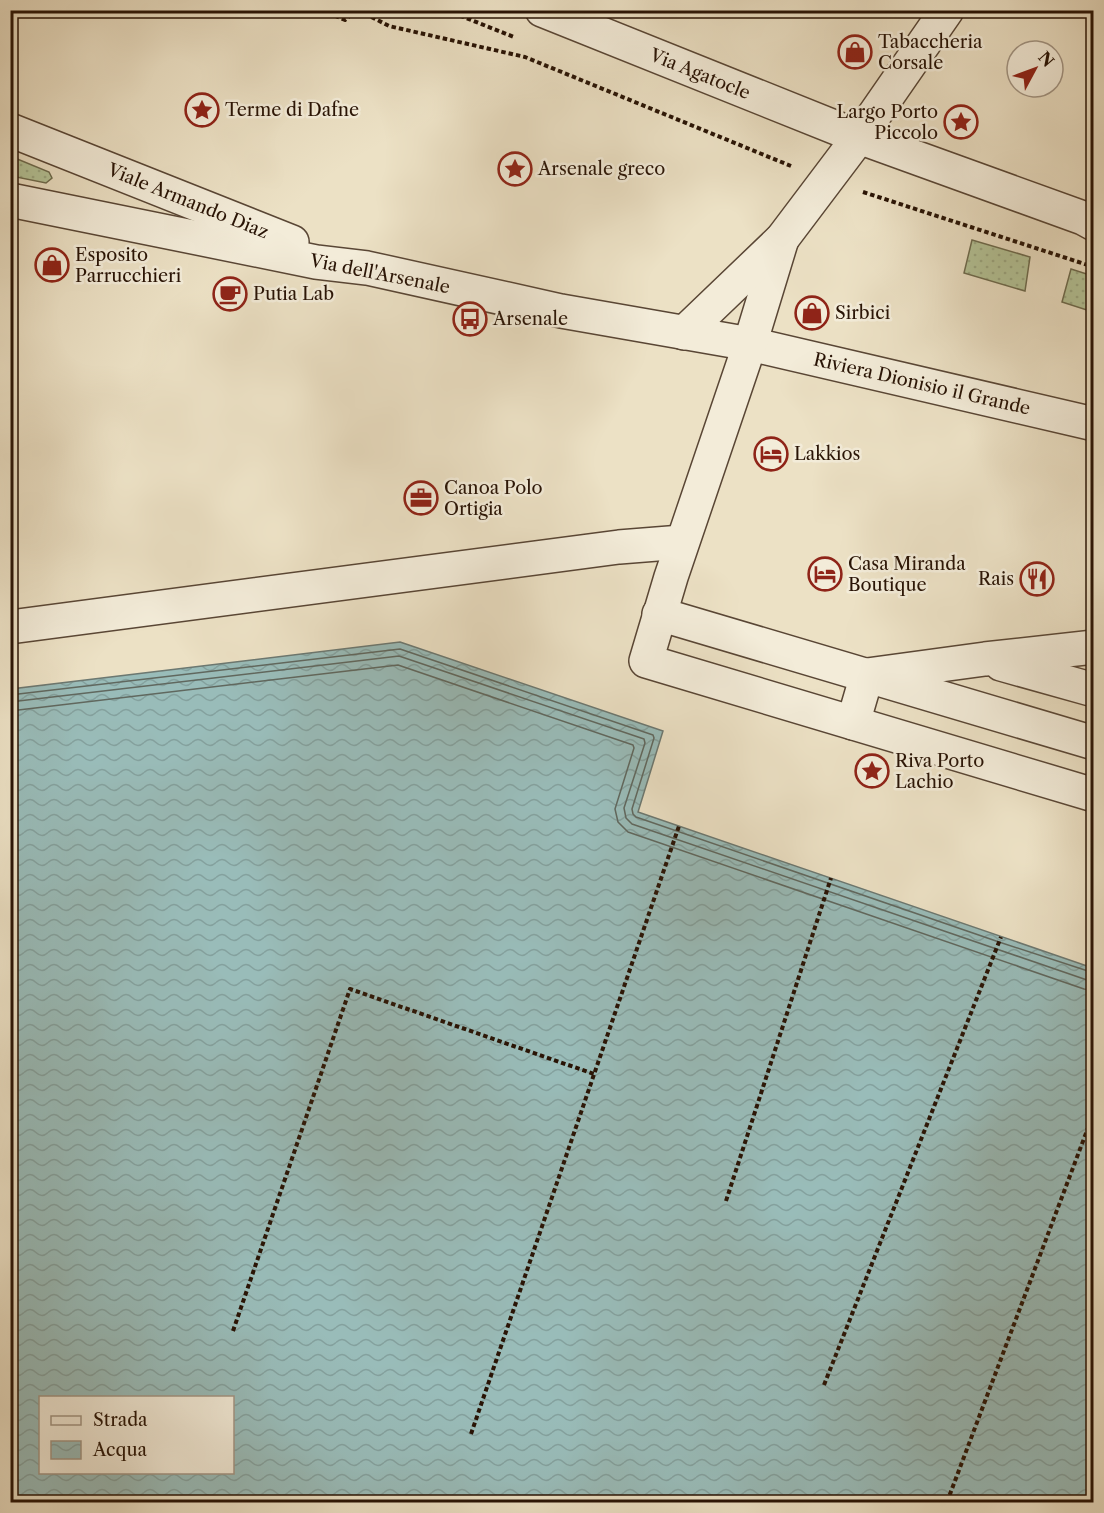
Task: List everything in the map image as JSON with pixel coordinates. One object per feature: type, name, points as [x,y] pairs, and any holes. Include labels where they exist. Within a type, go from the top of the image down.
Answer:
[{"type":"street","name":"Via Agatocle","points":[[542,10],[601,21],[860,137],[1091,216]]},
{"type":"street","points":[[684,333],[782,239],[860,137],[947,10]]},
{"type":"street","name":"Viale Armando Diaz","points":[[10,130],[320,253],[367,268]]},
{"type":"street","name":"Via dell'Arsenale","points":[[10,200],[316,262],[367,268],[561,311],[750,344]]},
{"type":"street","points":[[782,239],[750,344],[682,542],[646,662],[1094,795]]},
{"type":"street","name":"Riviera Dionisio il Grande","points":[[750,344],[1094,424]]},
{"type":"street","points":[[10,627],[619,547],[682,542]]},
{"type":"street","points":[[659,614],[1094,743]]},
{"type":"street","points":[[867,675],[1094,647]]},
{"type":"street","points":[[985,659],[1094,690]]},
{"type":"street","points":[[853,723],[867,675]]},
{"type":"path","points":[[321,10],[345,20],[357,10],[389,26],[525,57],[791,166]]},
{"type":"path","points":[[853,189],[1094,267]]},
{"type":"path","points":[[471,1434],[679,826]]},
{"type":"path","points":[[726,1201],[831,878]]},
{"type":"path","points":[[824,1385],[1001,937]]},
{"type":"path","points":[[232,1331],[350,989],[594,1074]]},
{"type":"path","points":[[947,1503],[1094,1113]]},
{"type":"green space","points":[[10,156],[49,172],[52,178],[46,183],[11,176]]},
{"type":"green space","points":[[972,240],[1030,257],[1025,291],[964,273]]},
{"type":"green space","points":[[1071,269],[1093,276],[1093,312],[1062,302]]},
{"type":"water","points":[[400,642],[663,731],[638,812],[1093,968],[1093,1502],[11,1502],[11,689]]},
{"type":"place","name":"Tabaccheria Corsale","points":[[855,52]]},
{"type":"place","name":"Terme di Dafne","points":[[202,110]]},
{"type":"place","name":"Largo Porto Piccolo","points":[[961,122]]},
{"type":"place","name":"Arsenale greco","points":[[515,169]]},
{"type":"place","name":"Esposito Parrucchieri","points":[[52,265]]},
{"type":"place","name":"Putia Lab","points":[[230,294]]},
{"type":"place","name":"Sirbici","points":[[812,313]]},
{"type":"place","name":"Arsenale","points":[[470,319]]},
{"type":"place","name":"Lakkios","points":[[771,454]]},
{"type":"place","name":"Canoa Polo Ortigia","points":[[421,498]]},
{"type":"place","name":"Casa Miranda Boutique","points":[[825,574]]},
{"type":"place","name":"Rais","points":[[1037,579]]},
{"type":"place","name":"Riva Porto Lachio","points":[[872,771]]}]
